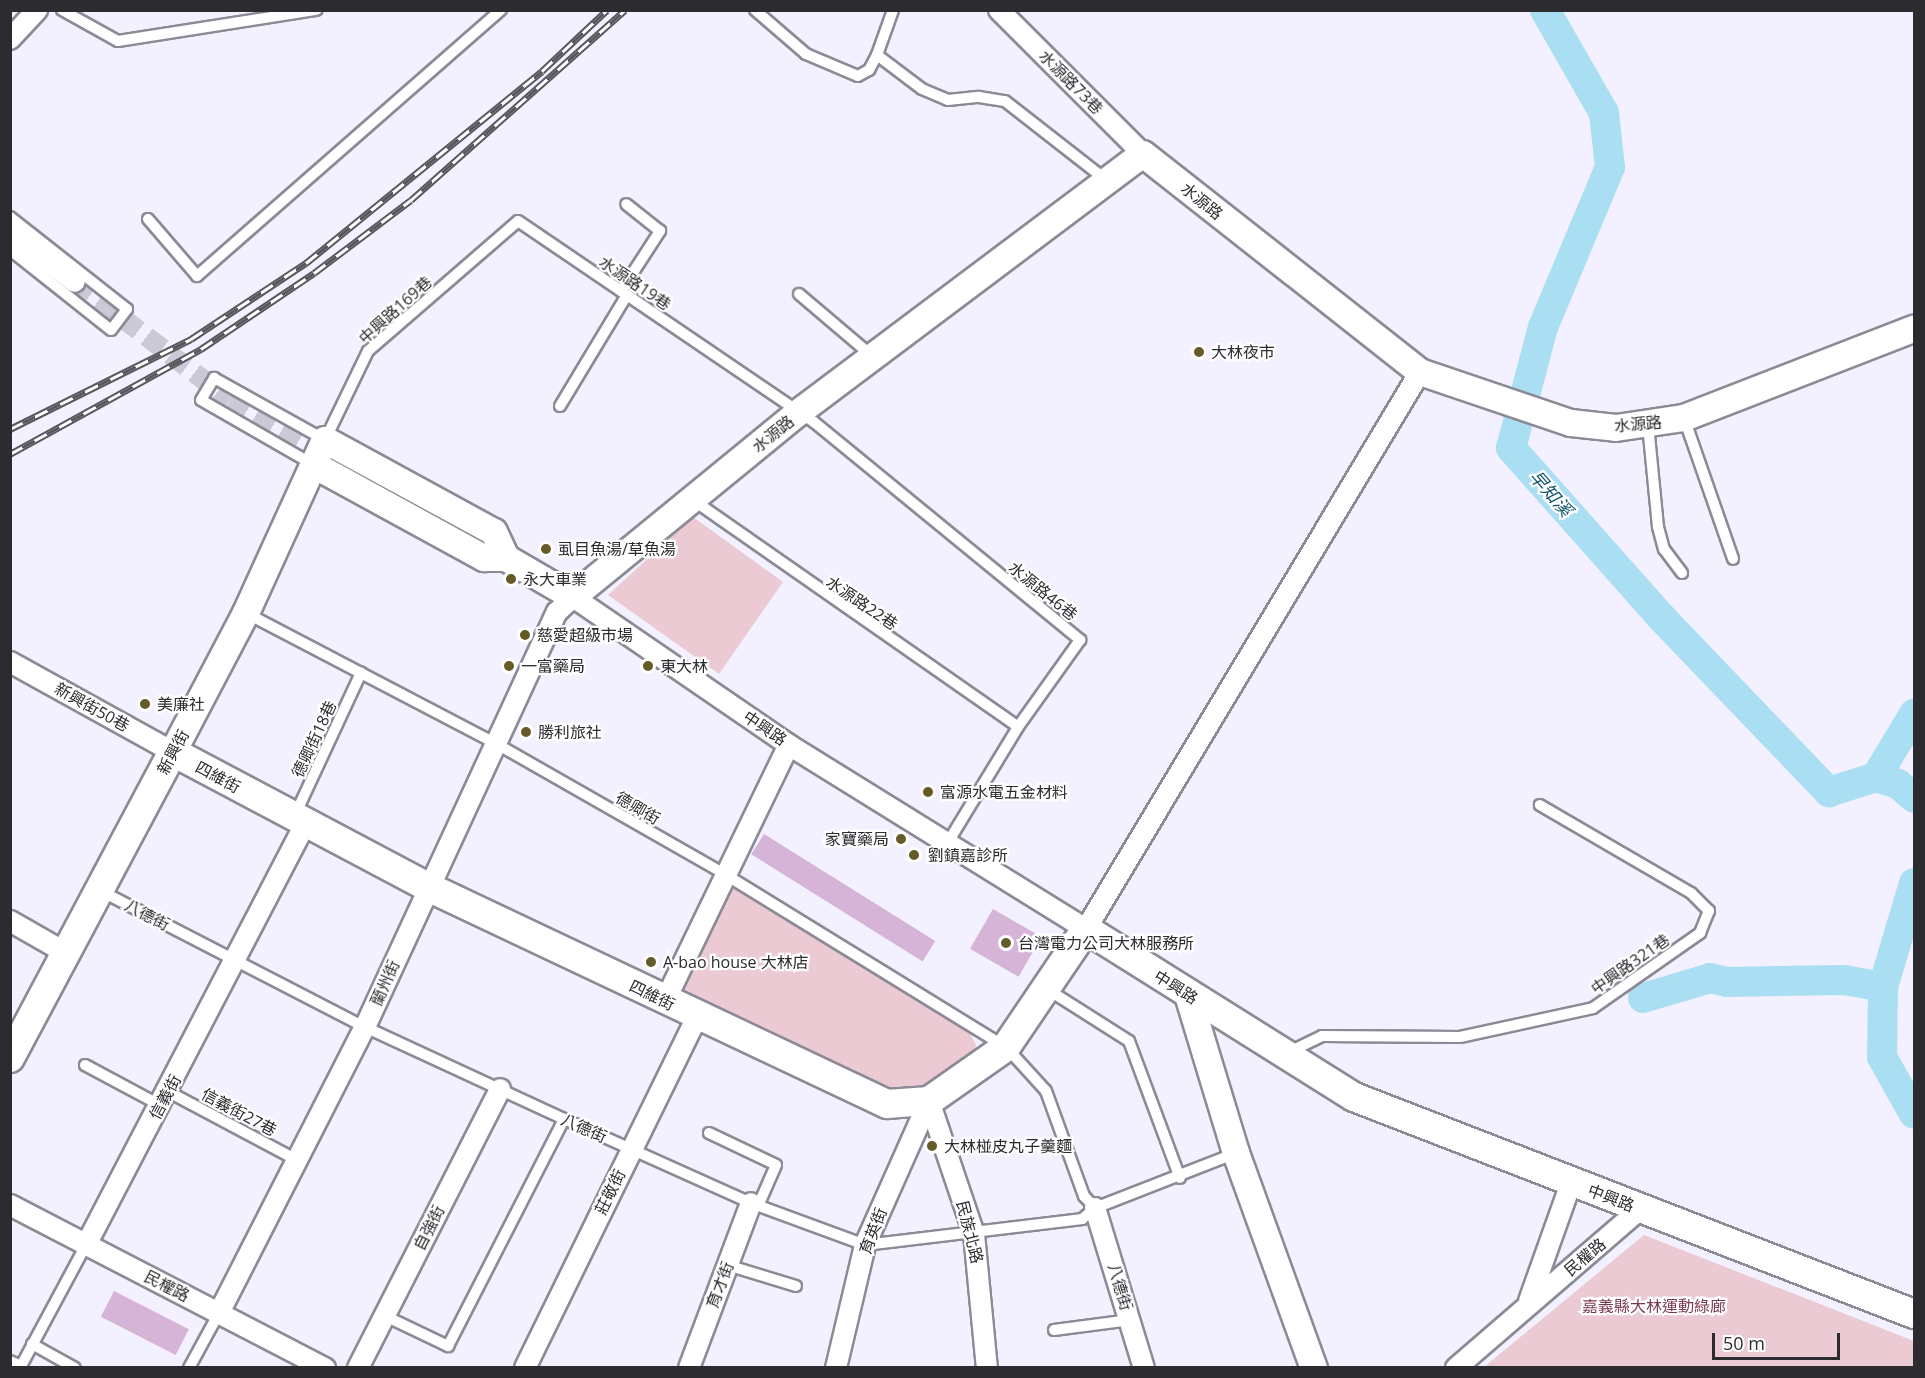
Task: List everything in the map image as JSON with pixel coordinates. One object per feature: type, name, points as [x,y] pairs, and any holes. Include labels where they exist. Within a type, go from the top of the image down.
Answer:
[{"type":"main road","name":"四維街","points":[[173,752],[428,887],[697,1017],[887,1104],[929,1101]]},
{"type":"main road","name":"新興街","points":[[13,1046],[66,953],[173,752]]},
{"type":"main road","points":[[929,1101],[1006,1047],[1086,929]]},
{"type":"main road","name":"中興路","points":[[1086,929],[1354,1097],[1914,1314]]},
{"type":"street","points":[[10,39],[37,10]]},
{"type":"street","name":"水源路73巷","points":[[999,10],[1143,154]]},
{"type":"street","name":"水源路","points":[[573,597],[798,413],[1143,154],[1420,372],[1493,400],[1541,415],[1616,429],[1648,426],[1684,418],[1914,328]]},
{"type":"street","points":[[10,233],[75,282]]},
{"type":"street","points":[[1086,929],[1420,372]]},
{"type":"street","points":[[314,465],[484,558],[500,555],[494,532],[325,440]]},
{"type":"street","name":"新興街","points":[[173,752],[246,613],[325,440]]},
{"type":"street","name":"中興路","points":[[500,555],[573,597],[789,745],[1086,929]]},
{"type":"street","name":"蘭州街","points":[[219,1313],[365,1026],[557,612],[573,597]]},
{"type":"street","name":"新興街50巷","points":[[10,662],[173,752]]},
{"type":"street","points":[[665,1001],[789,745]]},
{"type":"street","name":"信義街","points":[[86,1245],[236,962],[300,821]]},
{"type":"street","points":[[10,921],[66,953]]},
{"type":"street","points":[[1188,995],[1236,1153],[1314,1368]]},
{"type":"street","name":"莊敬街","points":[[525,1368],[697,1017]]},
{"type":"street","name":"自強街","points":[[358,1368],[501,1089]]},
{"type":"street","name":"民族北路","points":[[929,1101],[974,1234],[987,1368]]},
{"type":"street","name":"育英街","points":[[836,1368],[865,1245],[929,1101]]},
{"type":"street","name":"民權路","points":[[1528,1304],[1571,1183]]},
{"type":"street","name":"育才街","points":[[689,1368],[727,1265],[754,1204]]},
{"type":"street","name":"民權路","points":[[10,1205],[325,1368]]},
{"type":"street","name":"八德街","points":[[1095,1208],[1144,1368]]},
{"type":"street","name":"民權路","points":[[1456,1368],[1641,1209]]},
{"type":"lane","points":[[62,10],[118,41],[314,11]]},
{"type":"lane","points":[[148,219],[197,276],[501,10]]},
{"type":"lane","points":[[755,10],[806,54],[858,76],[869,70],[877,55],[893,10]]},
{"type":"lane","points":[[877,55],[922,89],[948,100],[979,97],[1005,101],[1106,180]]},
{"type":"lane","points":[[560,406],[660,231],[626,204]]},
{"type":"lane","points":[[10,217],[127,309],[111,330],[10,250]]},
{"type":"lane","name":"水源路19巷","points":[[460,272],[518,221],[798,413]]},
{"type":"lane","name":"中興路169巷","points":[[325,440],[368,351],[460,272]]},
{"type":"lane","points":[[799,294],[872,357]]},
{"type":"lane","points":[[314,465],[201,400],[214,378],[325,440]]},
{"type":"lane","name":"水源路46巷","points":[[798,413],[1080,640],[1018,727],[947,844]]},
{"type":"lane","points":[[1684,418],[1733,559]]},
{"type":"lane","points":[[1648,426],[1658,527],[1664,549],[1682,573]]},
{"type":"lane","name":"水源路22巷","points":[[692,500],[1018,727]]},
{"type":"lane","name":"德卿街","points":[[246,613],[495,743],[726,875],[1006,1047],[1046,1091],[1084,1196],[1095,1208]]},
{"type":"lane","name":"德卿街18巷","points":[[300,821],[362,674]]},
{"type":"lane","name":"中興路321巷","points":[[1287,1053],[1322,1036],[1460,1037],[1593,1008],[1700,933],[1708,912],[1690,893],[1540,805]]},
{"type":"lane","name":"八德街","points":[[99,890],[365,1026],[564,1119],[754,1204],[865,1245],[974,1234],[1082,1219],[1095,1208],[1180,1178],[1236,1153]]},
{"type":"lane","points":[[1047,988],[1129,1041],[1180,1178]]},
{"type":"lane","name":"信義街27巷","points":[[85,1065],[297,1160]]},
{"type":"lane","points":[[385,1316],[448,1346],[564,1119]]},
{"type":"lane","points":[[709,1133],[776,1165],[754,1204]]},
{"type":"lane","name":"信義街","points":[[21,1367],[86,1245]]},
{"type":"lane","points":[[727,1265],[796,1286]]},
{"type":"lane","name":"蘭州街","points":[[189,1368],[219,1313]]},
{"type":"lane","points":[[1053,1330],[1130,1320]]},
{"type":"lane","points":[[32,1344],[75,1368]]},
{"type":"lane","points":[[10,1361],[21,1367]]},
{"type":"green space","points":[[693,517],[783,582],[719,674],[608,595]]},
{"type":"green space","points":[[733,885],[969,1031],[976,1045],[973,1059],[926,1089],[892,1089],[837,1069],[682,991]]},
{"type":"green space","name":"嘉義縣大林運動綠廊","points":[[1644,1235],[1914,1341],[1914,1367],[1484,1367]]},
{"type":"building","points":[[764,834],[935,941],[923,961],[751,854]]},
{"type":"building","name":"台灣電力公司大林服務所","points":[[993,909],[1041,937],[1018,977],[970,949]]},
{"type":"building","points":[[114,1291],[189,1329],[176,1355],[101,1317]]},
{"type":"waterway","name":"早知溪","points":[[1545,10],[1604,113],[1610,167],[1543,327],[1511,448],[1661,617],[1829,792],[1876,777],[1914,714]]},
{"type":"waterway","points":[[1876,777],[1898,784],[1914,798]]},
{"type":"waterway","points":[[1914,883],[1883,987],[1882,1057],[1914,1114]]},
{"type":"waterway","points":[[1643,998],[1710,978],[1727,982],[1844,980],[1883,987]]},
{"type":"tunnel","points":[[75,282],[230,400],[363,478]]},
{"type":"railway","points":[[10,429],[191,339],[306,263],[542,71],[607,10]]},
{"type":"railway","points":[[10,454],[201,349],[314,273],[411,200],[625,10]]},
{"type":"place","name":"大林夜市","points":[[1199,352]]},
{"type":"place","name":"虱目魚湯/草魚湯","points":[[546,549]]},
{"type":"place","name":"永大車業","points":[[511,579]]},
{"type":"place","name":"慈愛超級市場","points":[[525,635]]},
{"type":"place","name":"一富藥局","points":[[509,666]]},
{"type":"place","name":"東大林","points":[[648,666]]},
{"type":"place","name":"美廉社","points":[[145,704]]},
{"type":"place","name":"勝利旅社","points":[[526,732]]},
{"type":"place","name":"富源水電五金材料","points":[[928,792]]},
{"type":"place","name":"家寶藥局","points":[[901,839]]},
{"type":"place","name":"劉鎮嘉診所","points":[[914,855]]},
{"type":"place","name":"台灣電力公司大林服務所","points":[[1006,943]]},
{"type":"place","name":"A-bao house 大林店","points":[[651,962]]},
{"type":"place","name":"大林椪皮丸子羹麵","points":[[932,1146]]}]
